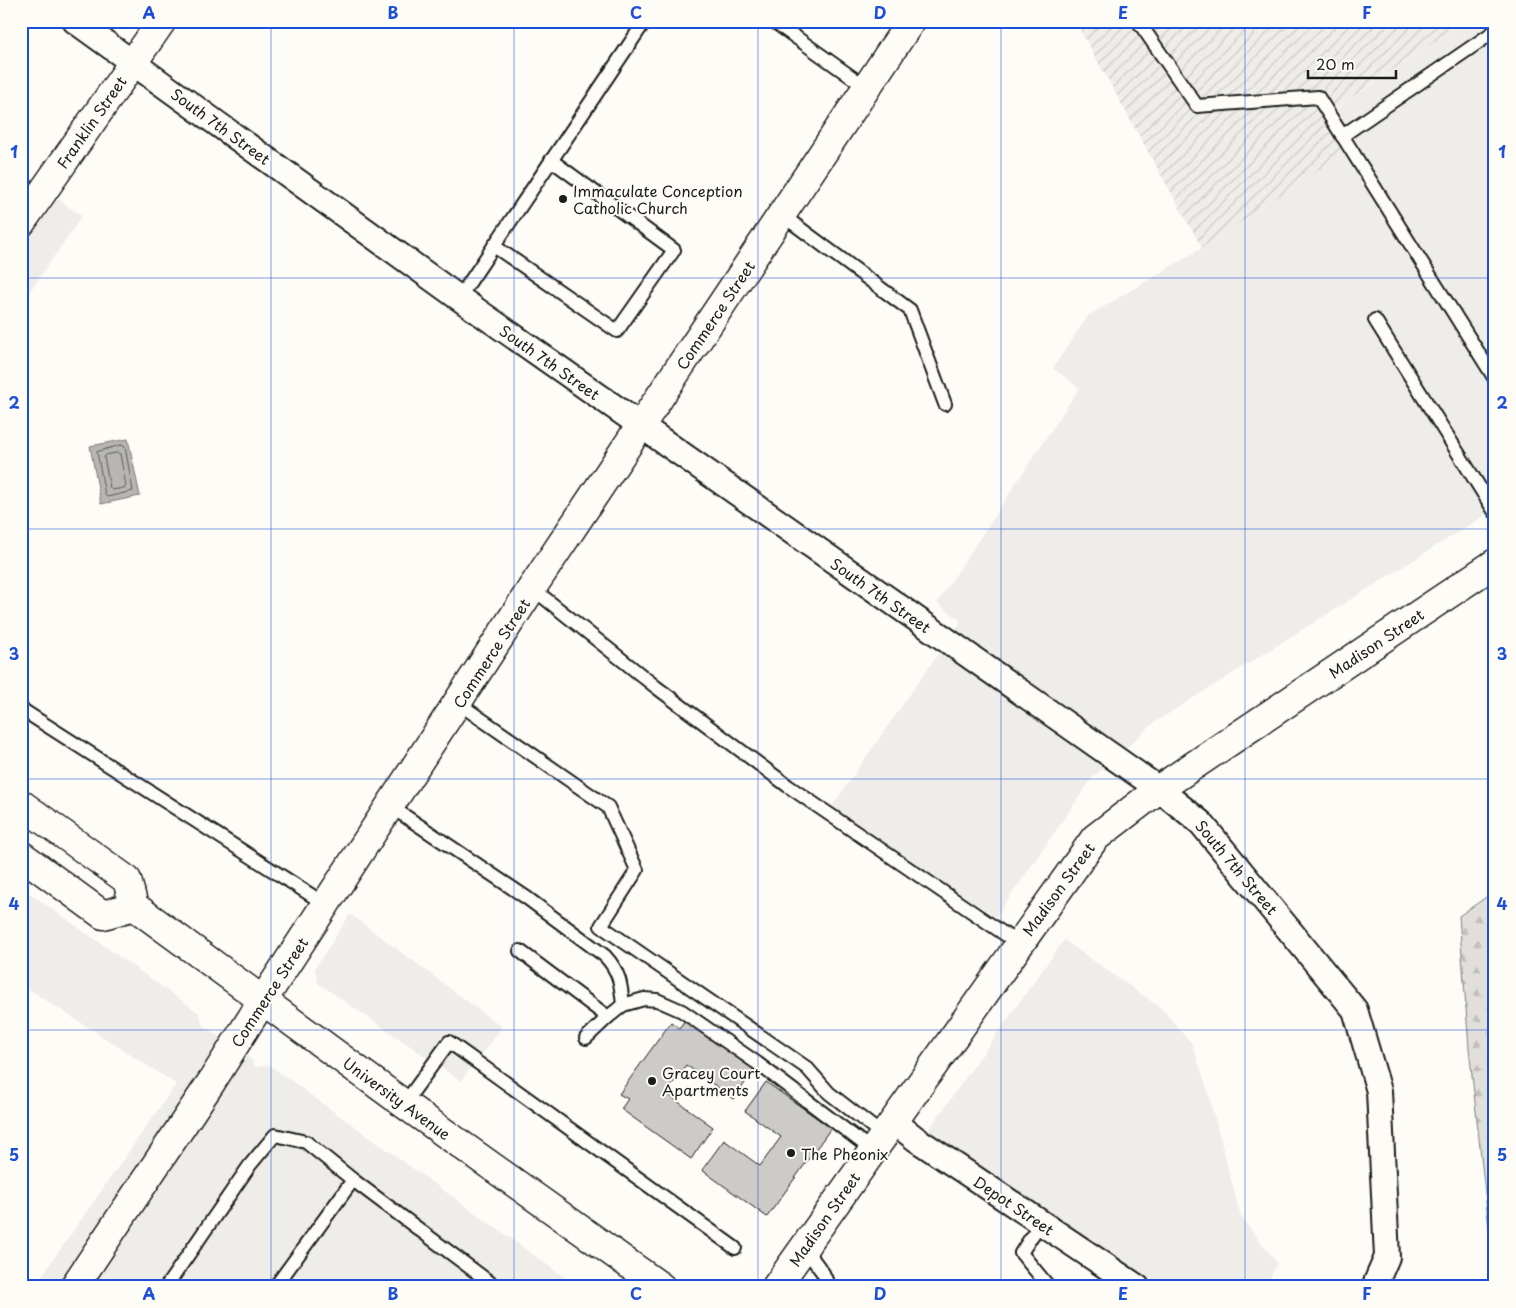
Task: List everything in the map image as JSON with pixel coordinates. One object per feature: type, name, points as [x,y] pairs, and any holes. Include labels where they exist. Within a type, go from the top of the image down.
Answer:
[{"type":"main road","name":"Franklin Street","points":[[21,223],[162,21]]},
{"type":"main road","name":"Commerce Street","points":[[80,1284],[532,588],[911,21]]},
{"type":"main road","name":"Madison Street","points":[[776,1287],[1095,838],[1159,789],[1495,563]]},
{"type":"main road","points":[[21,804],[127,880],[134,906],[103,915],[21,855]]},
{"type":"main road","name":"University Avenue","points":[[134,906],[404,1104],[661,1287]]},
{"type":"street","name":"South 7th Street","points":[[75,21],[459,298],[1159,789],[1202,823],[1355,1010],[1379,1091],[1387,1257],[1374,1287]]},
{"type":"street","name":"Depot Street","points":[[882,1136],[916,1139],[1137,1287]]},
{"type":"lane","points":[[459,298],[645,21]]},
{"type":"lane","points":[[773,21],[867,88]]},
{"type":"lane","points":[[1138,21],[1197,106],[1318,97],[1495,379]]},
{"type":"lane","points":[[1342,136],[1495,31]]},
{"type":"lane","points":[[494,246],[617,331],[674,250],[551,160]]},
{"type":"lane","points":[[782,215],[910,310],[945,404]]},
{"type":"lane","points":[[1375,320],[1495,512]]},
{"type":"lane","points":[[532,588],[656,687],[788,786],[1019,944]]},
{"type":"lane","points":[[458,703],[608,807],[637,870],[601,926],[807,1068],[829,1093],[882,1136]]},
{"type":"lane","points":[[21,708],[325,904]]},
{"type":"lane","points":[[390,806],[527,898],[606,956],[614,966],[620,980],[623,1005]]},
{"type":"lane","points":[[520,951],[608,1017]]},
{"type":"lane","points":[[586,1038],[623,1005],[644,998],[657,1000],[682,1011],[757,1063],[882,1136]]},
{"type":"lane","points":[[404,1104],[449,1042],[734,1248]]},
{"type":"lane","points":[[166,1287],[250,1165],[275,1135],[306,1142],[352,1180],[496,1287]]},
{"type":"lane","points":[[275,1287],[352,1180]]},
{"type":"lane","points":[[1041,1222],[1021,1253],[1048,1287]]},
{"type":"lane","points":[[804,1247],[823,1274],[829,1287]]},
{"type":"shaded area","points":[[1075,21],[1465,21],[1323,117],[1345,152],[1202,248]]},
{"type":"shaded area","points":[[1465,21],[1495,21],[1495,509],[1155,722],[1092,778],[996,917],[830,809],[961,621],[937,603],[1079,388],[1053,368],[1088,316],[1202,248],[1344,152],[1323,118]]},
{"type":"shaded area","points":[[25,176],[82,216],[21,304],[21,181]]},
{"type":"shaded area","points":[[21,887],[199,1013],[203,1025],[251,1059],[255,1067],[269,1065],[578,1287],[34,1287],[176,1084],[21,984]]},
{"type":"shaded area","points":[[350,914],[502,1027],[461,1081],[318,983],[315,968]]},
{"type":"shaded area","points":[[1064,940],[1161,1008],[1192,1044],[1206,1085],[1241,1217],[1277,1263],[1266,1287],[1113,1287],[914,1150]]},
{"type":"green space","points":[[1495,891],[1495,1247],[1491,1247],[1469,1048],[1459,916]]},
{"type":"water","points":[[128,439],[140,496],[101,504],[90,446]]},
{"type":"building","name":"Gracey Court Apartments","points":[[686,1019],[755,1068],[734,1099],[686,1065],[666,1093],[713,1127],[691,1159],[621,1109],[628,1099],[619,1094],[671,1022],[679,1028]]},
{"type":"building","name":"The Pheonix","points":[[766,1082],[831,1128],[767,1217],[702,1170],[724,1140],[760,1166],[781,1137],[745,1111]]},
{"type":"place","name":"Immaculate Conception Catholic Church","points":[[563,199]]},
{"type":"place","name":"Gracey Court Apartments","points":[[652,1081]]},
{"type":"place","name":"The Pheonix","points":[[791,1153]]}]
